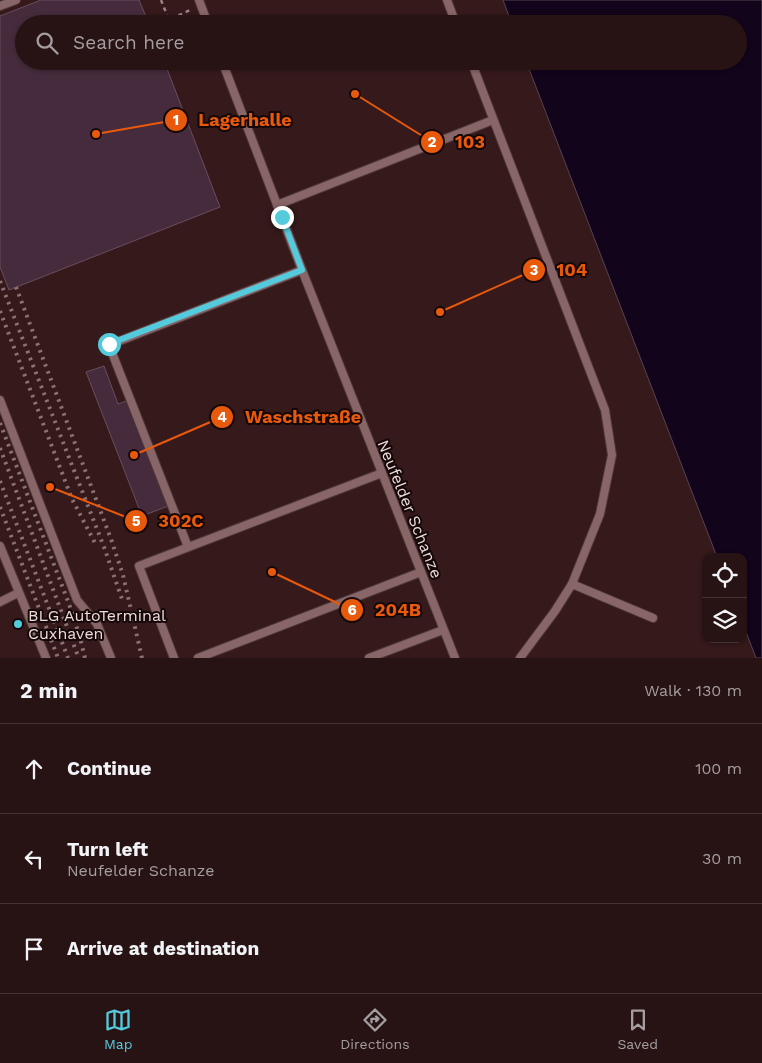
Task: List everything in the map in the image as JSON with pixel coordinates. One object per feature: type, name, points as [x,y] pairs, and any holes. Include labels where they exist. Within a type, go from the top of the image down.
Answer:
[{"type":"lane","points":[[0,6],[16,0]]},
{"type":"lane","points":[[199,0],[205,15]]},
{"type":"lane","points":[[447,0],[453,15]]},
{"type":"lane","name":"Neufelder Schanze","points":[[225,70],[454,658]]},
{"type":"lane","points":[[474,70],[605,410],[612,456],[600,514],[572,584],[555,611],[520,658]]},
{"type":"lane","points":[[277,205],[493,120]]},
{"type":"lane","points":[[188,547],[109,344],[302,270]]},
{"type":"lane","points":[[0,400],[77,600],[97,624],[111,658]]},
{"type":"lane","points":[[174,658],[139,566],[382,473]]},
{"type":"lane","points":[[0,546],[45,658]]},
{"type":"lane","points":[[198,658],[421,572]]},
{"type":"lane","points":[[572,584],[652,618]]},
{"type":"lane","points":[[0,602],[18,592]]},
{"type":"lane","points":[[369,658],[444,630]]},
{"type":"path","points":[[162,0],[167,15]]},
{"type":"path","points":[[180,15],[190,10]]},
{"type":"shaded area","points":[[503,0],[762,0],[762,658],[756,658],[747,634],[747,553],[715,553],[529,70],[747,70],[747,15],[509,15]]},
{"type":"building","points":[[41,0],[139,0],[145,15],[15,15],[15,70],[167,70],[220,207],[9,290],[0,267],[0,16]]},
{"type":"building","points":[[104,366],[118,404],[129,400],[171,505],[142,516],[86,372]]},
{"type":"railway","points":[[0,281],[104,547],[123,602]]},
{"type":"railway","points":[[16,287],[111,539],[123,575],[142,658]]},
{"type":"railway","points":[[0,311],[72,499],[96,545]]},
{"type":"railway","points":[[0,423],[69,604],[85,658]]},
{"type":"railway","points":[[0,448],[78,656]]},
{"type":"railway","points":[[0,481],[68,658]]},
{"type":"railway","points":[[0,507],[58,658]]},
{"type":"place","name":"103","points":[[355,94]]},
{"type":"place","name":"Lagerhalle","points":[[96,134]]},
{"type":"place","name":"104","points":[[440,312]]},
{"type":"place","name":"Waschstraße","points":[[134,455]]},
{"type":"place","name":"302C","points":[[50,487]]},
{"type":"place","name":"204B","points":[[272,572]]},
{"type":"place","name":"BLG AutoTerminal Cuxhaven","points":[[18,624]]},
{"type":"route","points":[[109,344],[302,270],[282,217]]}]
